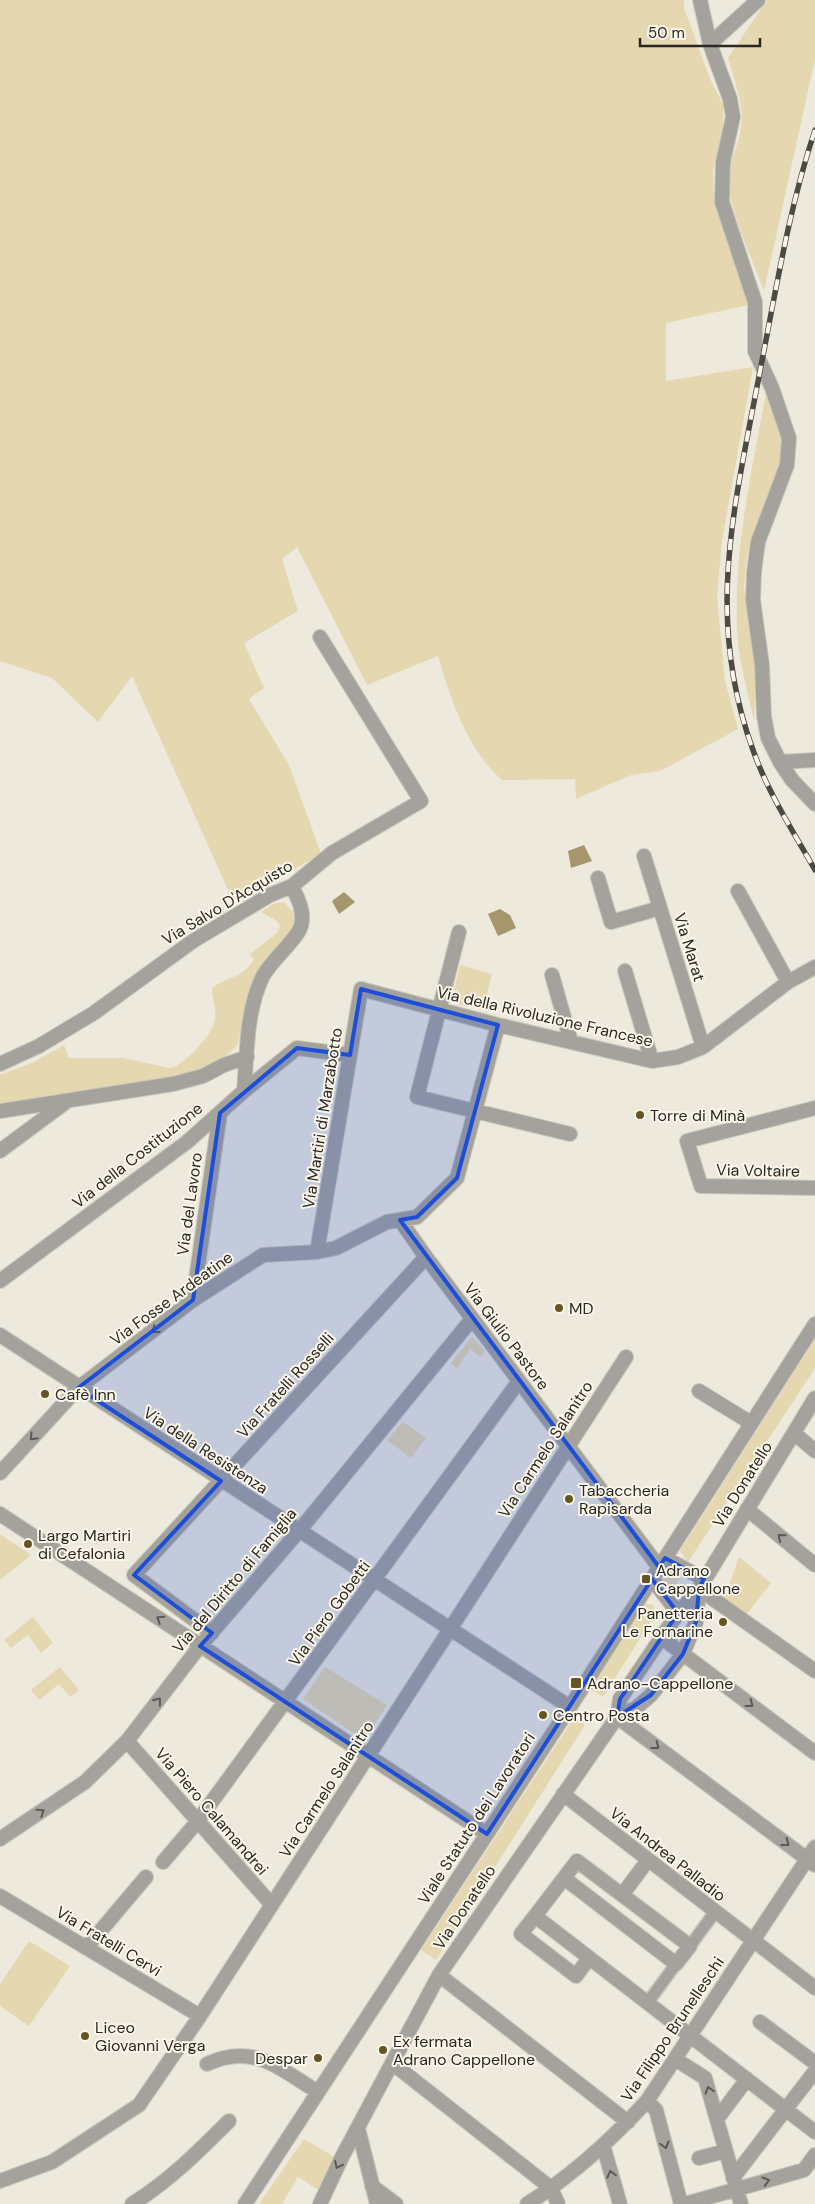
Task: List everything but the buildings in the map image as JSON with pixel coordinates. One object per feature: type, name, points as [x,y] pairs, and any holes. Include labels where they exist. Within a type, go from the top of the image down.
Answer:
[{"type":"street","points":[[700,0],[710,44],[730,99],[733,117],[723,162],[722,202],[755,302],[754,351],[772,388],[789,438],[788,465],[758,542],[754,572],[753,600],[762,665],[764,716],[768,738],[780,762],[792,780],[815,804]]},
{"type":"street","points":[[710,44],[758,0]]},
{"type":"street","name":"Via Salvo D'Acquisto","points":[[0,1064],[39,1046],[94,1012],[193,940],[270,895],[292,886],[332,853],[421,801],[320,637]]},
{"type":"street","points":[[780,762],[815,760]]},
{"type":"street","name":"Via Marat","points":[[644,856],[703,1047]]},
{"type":"street","points":[[598,878],[611,922],[660,908]]},
{"type":"street","points":[[244,1091],[251,1017],[262,978],[274,959],[300,929],[303,918],[292,886]]},
{"type":"street","points":[[738,891],[788,982]]},
{"type":"street","points":[[459,932],[417,1098],[474,1113],[570,1134]]},
{"type":"street","name":"Via della Rivoluzione Francese","points":[[361,989],[498,1025],[652,1061],[678,1057],[703,1047],[788,982],[815,967]]},
{"type":"street","points":[[626,971],[652,1061]]},
{"type":"street","points":[[552,975],[571,1042]]},
{"type":"street","name":"Via Martiri di Marzabotto","points":[[317,1252],[361,989]]},
{"type":"street","name":"Via Fosse Ardeatine","points":[[0,1473],[78,1388],[193,1300],[263,1254],[317,1252],[336,1248],[387,1222],[417,1217],[457,1178],[498,1025]]},
{"type":"street","name":"Via della Costituzione","points":[[0,1281],[187,1142],[244,1091],[297,1048],[350,1055]]},
{"type":"street","points":[[0,1111],[173,1084],[203,1076],[224,1065],[247,1057]]},
{"type":"street","points":[[0,1151],[66,1102]]},
{"type":"street","name":"Via Voltaire","points":[[815,1108],[687,1141],[701,1186],[815,1188]]},
{"type":"street","name":"Via del Lavoro","points":[[193,1300],[220,1113]]},
{"type":"street","name":"Via Giulio Pastore","points":[[400,1220],[426,1258],[659,1568],[678,1613]]},
{"type":"street","name":"Via Fratelli Rosselli","points":[[212,1633],[134,1575],[426,1258]]},
{"type":"street","name":"Via del Diritto di Famiglia","points":[[0,1839],[85,1782],[127,1741],[200,1646],[299,1531],[472,1319]]},
{"type":"street","name":"Viale Statuto dei Lavoratori","points":[[245,2204],[570,1707],[815,1324]]},
{"type":"street","name":"Via della Resistenza","points":[[0,1336],[570,1707]]},
{"type":"street","name":"Via Carmelo Salanitro","points":[[0,2181],[52,2162],[140,2105],[200,2016],[626,1357]]},
{"type":"street","name":"Via Piero Gobetti","points":[[163,1862],[197,1822],[519,1381]]},
{"type":"street","points":[[699,1392],[751,1424]]},
{"type":"street","name":"Via Donatello","points":[[320,2204],[439,1975],[616,1717],[620,1699],[678,1613],[701,1584],[815,1398]]},
{"type":"street","points":[[794,1433],[815,1450]]},
{"type":"street","points":[[747,1509],[815,1564]]},
{"type":"street","points":[[0,1514],[487,1834]]},
{"type":"street","points":[[659,1568],[701,1584],[815,1671]]},
{"type":"street","points":[[701,1584],[696,1622],[683,1654],[651,1695],[636,1708],[616,1717],[811,1862]]},
{"type":"street","points":[[662,1638],[815,1752]]},
{"type":"street","name":"Via Piero Calamandrei","points":[[127,1741],[272,1905]]},
{"type":"street","name":"Via Andrea Palladio","points":[[563,1794],[815,1988]]},
{"type":"street","name":"Via Filippo Brunelleschi","points":[[528,2204],[551,2188],[603,2145],[647,2101],[753,1940],[811,1862],[815,1847]]},
{"type":"street","points":[[622,1895],[648,1860]]},
{"type":"street","points":[[589,1958],[576,1976],[521,1934],[577,1861],[690,1946]]},
{"type":"street","points":[[86,1948],[146,1877]]},
{"type":"street","points":[[564,1878],[676,1964]]},
{"type":"street","name":"Via Fratelli Cervi","points":[[0,1896],[200,2016]]},
{"type":"street","points":[[648,2002],[715,1912]]},
{"type":"street","points":[[535,1916],[815,2132]]},
{"type":"street","points":[[439,1975],[628,2122]]},
{"type":"street","points":[[760,2022],[815,2063]]},
{"type":"street","points":[[207,2064],[216,2060],[248,2055],[262,2058],[318,2092]]},
{"type":"street","points":[[676,2059],[705,2078],[741,2204]]},
{"type":"street","points":[[392,2063],[551,2188],[558,2204]]},
{"type":"street","points":[[735,2183],[815,2071]]},
{"type":"street","points":[[717,2119],[747,2079]]},
{"type":"street","points":[[647,2101],[656,2110],[681,2204]]},
{"type":"street","points":[[132,2204],[156,2189],[186,2164],[229,2121]]},
{"type":"street","points":[[358,2128],[377,2204]]},
{"type":"street","points":[[603,2145],[620,2204]]},
{"type":"street","points":[[699,2158],[726,2151]]},
{"type":"street","points":[[685,2204],[735,2183],[804,2170],[815,2155]]},
{"type":"street","points":[[372,2186],[396,2204]]},
{"type":"highlighted area","points":[[361,989],[498,1025],[457,1178],[417,1217],[400,1220],[659,1567],[665,1558],[704,1579],[699,1589],[696,1622],[683,1654],[651,1695],[617,1717],[620,1699],[678,1613],[652,1579],[487,1834],[200,1646],[212,1633],[134,1575],[221,1481],[78,1388],[193,1300],[220,1113],[297,1048],[350,1055]]},
{"type":"shaded area","points":[[0,0],[684,0],[684,8],[710,79],[723,104],[723,124],[713,171],[714,197],[748,305],[666,323],[666,381],[753,367],[722,541],[717,597],[725,681],[738,729],[660,771],[631,775],[576,799],[575,779],[502,780],[479,753],[462,723],[438,656],[367,685],[297,547],[282,559],[298,611],[244,643],[264,688],[249,699],[289,765],[321,854],[234,903],[132,676],[98,722],[52,678],[0,661]]},
{"type":"shaded area","points":[[767,0],[815,0],[815,59],[764,291],[748,252],[729,193],[728,175],[740,136],[742,111],[728,58]]},
{"type":"shaded area","points":[[766,393],[772,399],[779,420],[785,455],[747,554],[744,588],[752,634],[756,685],[754,720],[739,650],[737,627],[738,568],[745,509]]},
{"type":"shaded area","points":[[584,845],[592,861],[571,868],[568,851]]},
{"type":"shaded area","points":[[344,892],[355,902],[339,914],[332,901]]},
{"type":"shaded area","points":[[284,902],[296,915],[290,933],[272,951],[253,979],[237,1046],[218,1063],[199,1071],[124,1089],[56,1094],[0,1105],[0,1075],[34,1062],[64,1045],[69,1058],[123,1058],[170,1068],[183,1062],[204,1041],[213,1026],[215,1012],[212,988],[246,970],[254,959],[250,954],[277,933],[280,926],[277,921],[261,912],[275,903]]},
{"type":"shaded area","points":[[500,909],[510,915],[516,928],[498,936],[488,914]]},
{"type":"shaded area","points":[[460,965],[492,974],[483,1010],[451,1002]]},
{"type":"shaded area","points":[[472,1337],[485,1351],[481,1357],[470,1349],[457,1369],[451,1363]]},
{"type":"shaded area","points":[[815,1339],[815,1368],[688,1562],[680,1551]]},
{"type":"shaded area","points":[[403,1422],[426,1438],[411,1458],[387,1440]]},
{"type":"shaded area","points":[[0,1534],[31,1555],[0,1580]]},
{"type":"shaded area","points":[[739,1557],[771,1583],[746,1615],[724,1599]]},
{"type":"shaded area","points":[[670,1571],[681,1577],[670,1593],[659,1581],[665,1573]]},
{"type":"shaded area","points":[[646,1604],[653,1605],[656,1613],[603,1697],[590,1689]]},
{"type":"shaded area","points":[[33,1617],[53,1643],[41,1653],[28,1635],[11,1648],[4,1640]]},
{"type":"shaded area","points":[[60,1667],[79,1690],[70,1697],[59,1684],[39,1700],[31,1690]]},
{"type":"shaded area","points":[[325,1667],[387,1705],[364,1740],[303,1699]]},
{"type":"shaded area","points":[[574,1718],[585,1725],[436,1960],[421,1950]]},
{"type":"shaded area","points":[[29,1941],[70,1966],[29,2026],[0,2006],[0,1984]]},
{"type":"shaded area","points":[[304,2139],[336,2158],[320,2191],[298,2177],[282,2204],[259,2204]]},
{"type":"railway","points":[[815,130],[798,189],[784,249],[741,468],[729,560],[727,607],[730,653],[738,701],[753,750],[773,797],[815,870]]},
{"type":"place","name":"Torre di Minà","points":[[640,1115]]},
{"type":"place","name":"MD","points":[[559,1308]]},
{"type":"place","name":"Cafè Inn","points":[[45,1394]]},
{"type":"place","name":"Tabaccheria Rapisarda","points":[[569,1499]]},
{"type":"place","name":"Largo Martiri di Cefalonia","points":[[28,1544]]},
{"type":"place","name":"Adrano Cappellone","points":[[646,1579]]},
{"type":"place","name":"Panetteria Le Fornarine","points":[[723,1622]]},
{"type":"place","name":"Adrano-Cappellone","points":[[576,1683]]},
{"type":"place","name":"Centro Posta","points":[[543,1715]]},
{"type":"place","name":"Liceo Giovanni Verga","points":[[85,2036]]},
{"type":"place","name":"Ex fermata Adrano Cappellone","points":[[383,2050]]},
{"type":"place","name":"Despar","points":[[318,2058]]}]
